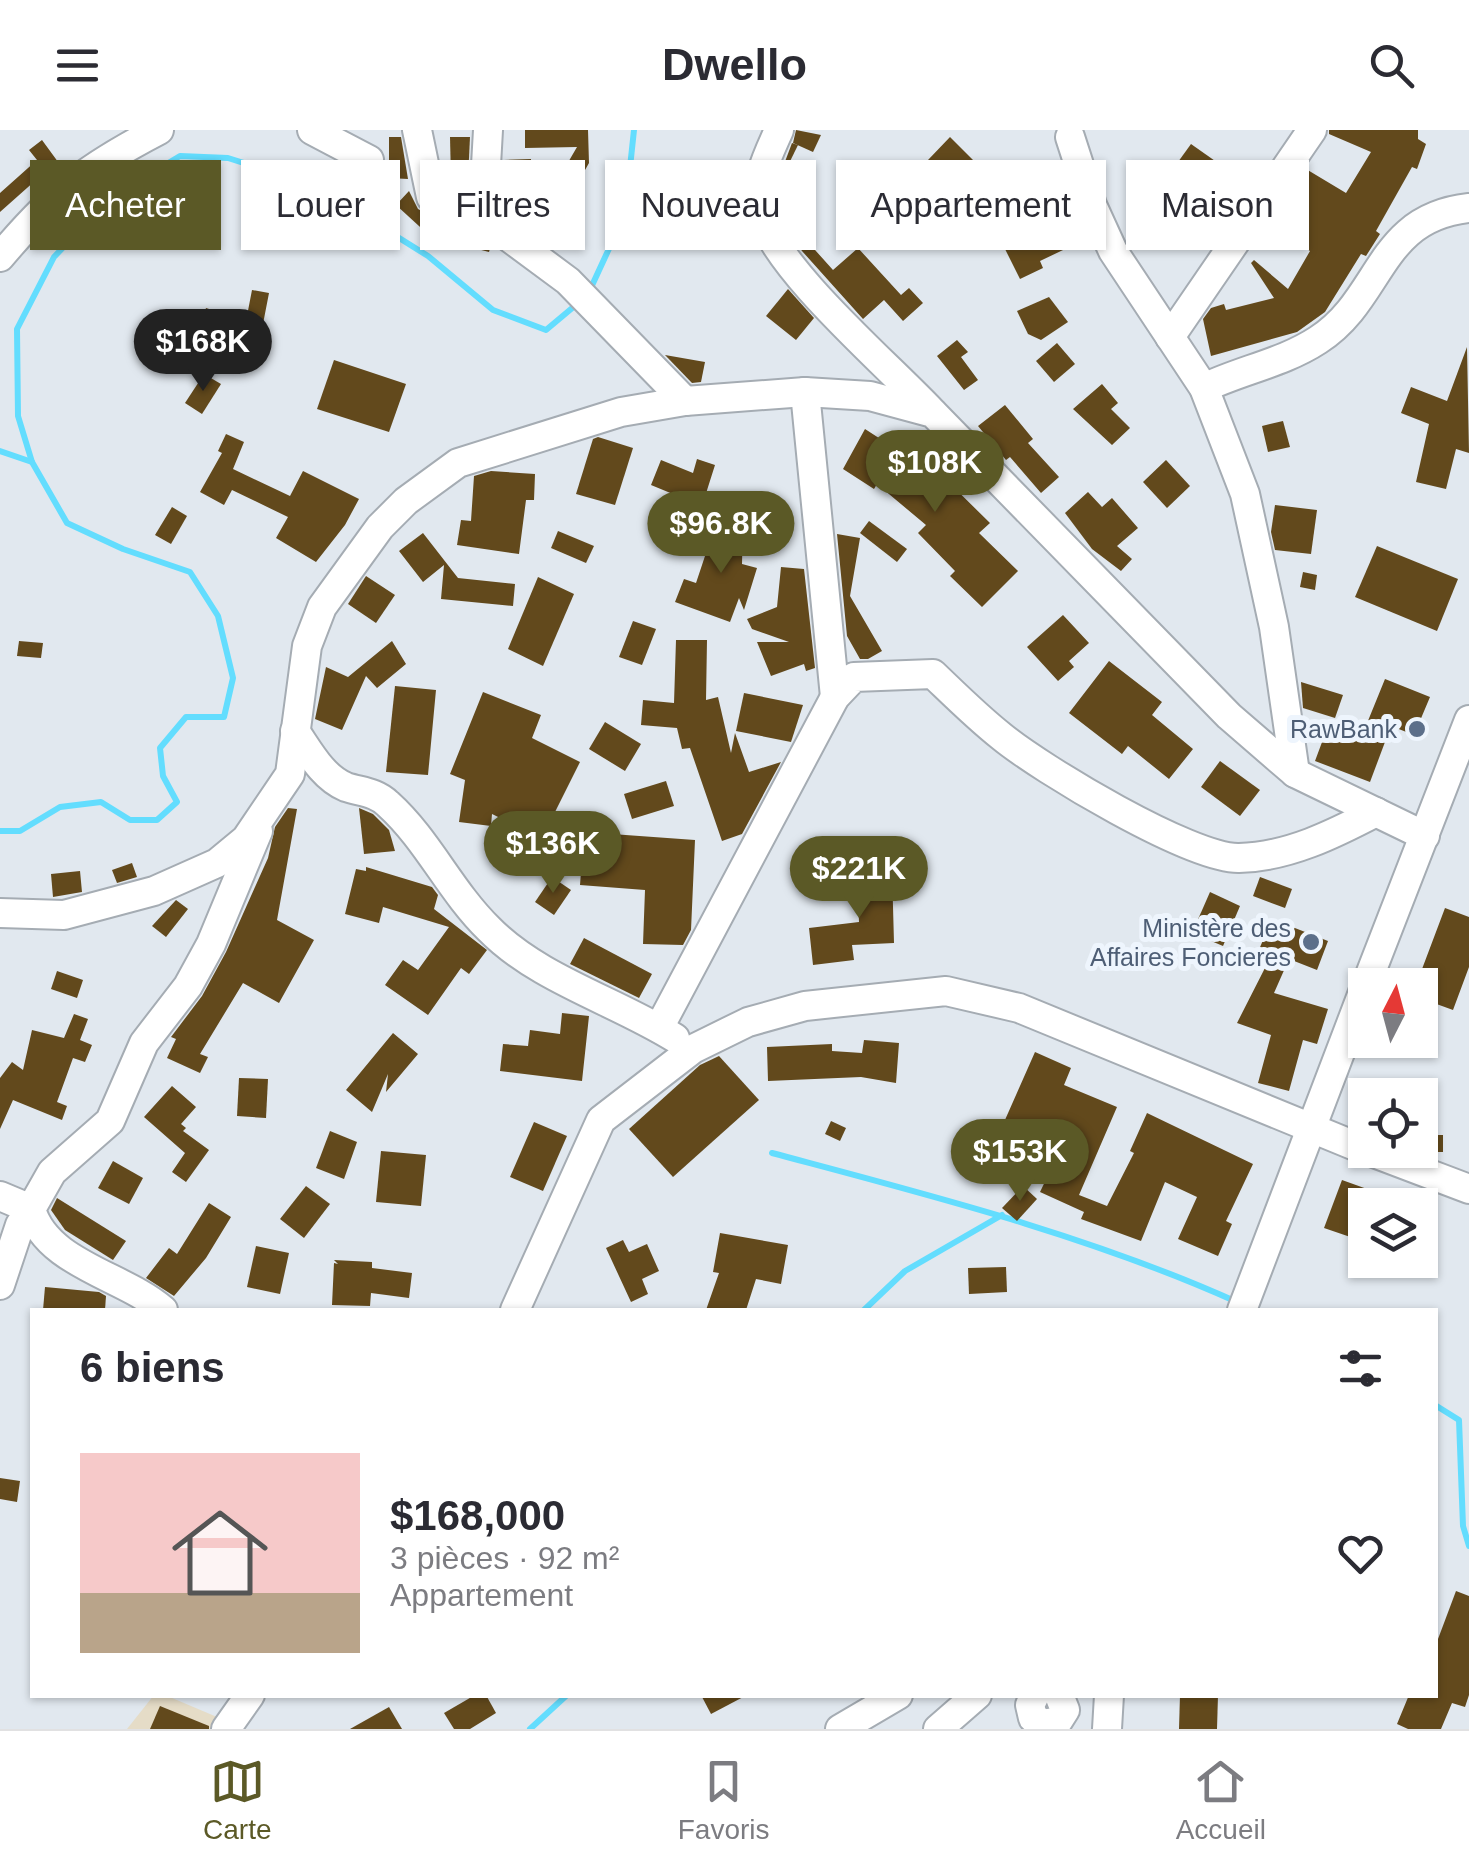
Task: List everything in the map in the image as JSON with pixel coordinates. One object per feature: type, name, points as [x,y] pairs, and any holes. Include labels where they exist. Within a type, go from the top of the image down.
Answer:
[{"type":"street","points":[[0,258],[49,199],[102,160],[159,130]]},
{"type":"street","points":[[312,130],[369,160]]},
{"type":"street","points":[[417,130],[423,160]]},
{"type":"street","points":[[486,160],[488,130]]},
{"type":"street","points":[[779,130],[761,170],[760,210],[768,231],[821,302],[1229,716],[1295,773],[1425,836]]},
{"type":"street","points":[[1170,337],[1312,130]]},
{"type":"street","points":[[1070,137],[1092,206],[1113,251],[1204,388],[1245,494],[1274,626],[1295,773]]},
{"type":"street","points":[[1204,388],[1290,356],[1322,338],[1364,290],[1403,234],[1424,219],[1469,208]]},
{"type":"street","points":[[526,250],[568,281],[686,401]]},
{"type":"street","points":[[0,1286],[20,1224],[52,1172],[110,1120],[144,1043],[188,986],[211,944],[262,821],[290,774],[307,646],[322,608],[380,527],[406,500],[458,464],[621,412],[686,401],[805,392],[870,396],[933,413]]},
{"type":"street","points":[[805,392],[835,697]]},
{"type":"street","points":[[659,1028],[835,697],[854,676],[933,674],[1002,737],[1044,766],[1142,821],[1235,858],[1274,854],[1316,840],[1376,812]]},
{"type":"street","points":[[1372,968],[1469,720]]},
{"type":"street","points":[[296,731],[317,765],[342,786],[380,796],[410,824],[440,870],[491,932],[524,957],[693,1049]]},
{"type":"street","points":[[0,913],[64,916],[154,891],[217,863],[262,821]]},
{"type":"street","points":[[516,1308],[602,1120],[693,1049],[748,1022],[804,1006],[946,991],[1036,1014],[1348,1143]]},
{"type":"street","points":[[1243,1308],[1348,1029]]},
{"type":"street","points":[[1415,1168],[1469,1188]]},
{"type":"street","points":[[0,1196],[30,1209],[33,1219],[68,1255],[132,1286],[160,1308]]},
{"type":"street","points":[[226,1729],[247,1698]]},
{"type":"street","points":[[840,1729],[893,1698]]},
{"type":"street","points":[[938,1729],[974,1698]]},
{"type":"street","points":[[1108,1729],[1109,1698]]},
{"type":"shaded area","points":[[152,1698],[172,1698],[217,1717],[214,1729],[127,1729]]},
{"type":"building","points":[[525,130],[588,130],[589,163],[585,170],[585,160],[569,160],[577,147],[525,148]]},
{"type":"building","points":[[796,130],[821,135],[813,152],[793,143]]},
{"type":"building","points":[[1329,130],[1418,130],[1418,139],[1426,144],[1417,169],[1412,167],[1376,231],[1380,234],[1366,256],[1361,254],[1325,312],[1297,332],[1211,356],[1203,319],[1211,308],[1224,304],[1226,310],[1274,298],[1251,263],[1254,260],[1288,289],[1310,251],[1309,171],[1346,193],[1371,152],[1329,134]]},
{"type":"building","points":[[389,137],[401,137],[408,179],[400,179],[400,160],[389,160]]},
{"type":"building","points":[[450,137],[470,137],[469,160],[451,160]]},
{"type":"building","points":[[950,137],[973,160],[928,160]]},
{"type":"building","points":[[42,140],[57,160],[37,160],[29,150]]},
{"type":"building","points":[[792,143],[798,145],[791,160],[786,160]]},
{"type":"building","points":[[1191,144],[1214,160],[1179,160]]},
{"type":"building","points":[[30,166],[30,185],[0,212],[0,193]]},
{"type":"building","points":[[409,191],[420,210],[420,227],[400,209],[400,201]]},
{"type":"building","points":[[815,250],[833,270],[860,250],[901,295],[909,288],[923,303],[903,321],[884,300],[863,319],[802,251]]},
{"type":"building","points":[[1006,250],[1063,250],[1040,261],[1043,268],[1020,279]]},
{"type":"building","points":[[788,289],[814,318],[796,340],[766,316]]},
{"type":"building","points":[[252,290],[269,293],[262,329],[258,326],[241,354],[242,345],[199,328],[206,308],[246,321]]},
{"type":"building","points":[[1049,297],[1068,322],[1041,340],[1028,334],[1017,311]]},
{"type":"building","points":[[957,340],[968,352],[961,357],[978,380],[964,390],[937,356]]},
{"type":"building","points":[[1057,343],[1075,364],[1054,382],[1036,361]]},
{"type":"building","points":[[1467,347],[1469,453],[1456,449],[1446,489],[1416,482],[1429,424],[1401,413],[1411,387],[1447,401]]},
{"type":"building","points":[[665,355],[705,362],[701,382],[692,383]]},
{"type":"building","points":[[334,360],[406,384],[389,432],[317,409]]},
{"type":"building","points":[[204,374],[221,384],[202,414],[185,403]]},
{"type":"building","points":[[1102,384],[1118,403],[1111,409],[1130,428],[1112,445],[1073,409]]},
{"type":"building","points":[[1005,405],[1033,439],[1028,443],[1059,477],[1041,493],[978,426]]},
{"type":"building","points":[[1283,421],[1290,447],[1268,452],[1262,426]]},
{"type":"building","points":[[865,429],[919,464],[924,458],[990,523],[979,533],[1018,571],[982,607],[950,576],[955,571],[918,533],[926,525],[877,484],[874,489],[843,469]]},
{"type":"building","points":[[226,434],[244,442],[233,469],[290,496],[303,471],[359,499],[345,525],[316,562],[276,538],[288,517],[232,490],[224,505],[200,492],[222,453],[218,451]]},
{"type":"building","points":[[598,437],[633,448],[615,505],[576,494],[593,439]]},
{"type":"building","points":[[697,459],[715,465],[702,506],[651,485],[661,460],[693,473]]},
{"type":"building","points":[[1166,460],[1190,486],[1167,508],[1143,482]]},
{"type":"building","points":[[491,471],[535,474],[534,500],[526,500],[519,554],[457,545],[461,520],[471,521],[474,476]]},
{"type":"building","points":[[1088,492],[1102,507],[1112,498],[1138,528],[1117,546],[1132,559],[1121,571],[1092,549],[1065,513]]},
{"type":"building","points":[[1275,505],[1317,510],[1311,554],[1275,550],[1271,532]]},
{"type":"building","points":[[172,507],[187,516],[171,544],[155,535]]},
{"type":"building","points":[[718,518],[743,519],[742,564],[757,568],[744,610],[739,598],[730,622],[675,602],[684,579],[696,583],[706,553],[717,556]]},
{"type":"building","points":[[869,521],[907,549],[897,562],[860,533]]},
{"type":"building","points":[[558,531],[594,546],[586,563],[551,548]]},
{"type":"building","points":[[423,533],[458,578],[515,584],[513,606],[441,599],[444,565],[423,582],[399,551]]},
{"type":"building","points":[[837,534],[860,538],[850,596],[882,651],[868,659],[860,659],[847,636]]},
{"type":"building","points":[[1377,546],[1458,579],[1437,631],[1355,597]]},
{"type":"building","points":[[781,567],[804,569],[815,668],[806,671],[804,664],[771,676],[757,642],[789,642],[752,629],[747,619],[777,607]]},
{"type":"building","points":[[1303,572],[1317,575],[1315,590],[1300,587]]},
{"type":"building","points":[[366,576],[395,595],[376,623],[348,604]]},
{"type":"building","points":[[538,577],[574,594],[543,666],[508,649]]},
{"type":"building","points":[[1063,615],[1089,643],[1069,661],[1074,667],[1058,681],[1027,647]]},
{"type":"building","points":[[633,621],[656,629],[642,665],[619,657]]},
{"type":"building","points":[[676,640],[707,640],[706,700],[718,697],[731,753],[735,733],[749,772],[781,762],[742,834],[722,841],[690,748],[682,749],[677,728],[641,725],[643,700],[674,703]]},
{"type":"building","points":[[19,641],[43,643],[41,658],[17,656]]},
{"type":"building","points":[[392,641],[406,664],[377,688],[366,676],[342,730],[315,719],[326,667],[348,677]]},
{"type":"building","points":[[1109,661],[1162,702],[1152,715],[1193,749],[1169,779],[1128,746],[1122,754],[1069,713]]},
{"type":"building","points":[[1385,679],[1430,697],[1414,735],[1391,726],[1370,782],[1315,761],[1328,726],[1361,738]]},
{"type":"building","points":[[1301,682],[1343,695],[1335,718],[1303,708]]},
{"type":"building","points":[[395,686],[436,690],[428,775],[386,772]]},
{"type":"building","points":[[483,692],[541,715],[532,738],[580,762],[542,838],[492,814],[491,826],[459,822],[465,780],[450,774]]},
{"type":"building","points":[[744,693],[803,705],[791,742],[736,731]]},
{"type":"building","points":[[605,722],[641,744],[625,771],[589,749]]},
{"type":"building","points":[[1220,761],[1260,790],[1240,816],[1201,787]]},
{"type":"building","points":[[666,781],[674,806],[632,819],[624,794]]},
{"type":"building","points":[[288,808],[297,809],[277,920],[314,940],[279,1003],[243,983],[200,1054],[208,1057],[200,1073],[167,1058],[176,1039],[171,1037],[202,996],[226,952],[268,858],[275,827]]},
{"type":"building","points":[[359,808],[373,814],[389,830],[395,851],[364,854]]},
{"type":"building","points":[[584,832],[695,840],[691,930],[683,945],[643,944],[645,890],[580,885]]},
{"type":"building","points":[[132,863],[137,877],[117,883],[112,870]]},
{"type":"building","points":[[366,867],[432,887],[438,895],[434,909],[487,950],[469,974],[461,968],[428,1015],[385,985],[403,960],[418,970],[449,927],[383,907],[379,923],[345,914],[356,869],[366,871]]},
{"type":"building","points":[[892,870],[894,943],[852,945],[854,960],[813,965],[809,928],[859,922],[857,871]]},
{"type":"building","points":[[80,871],[82,892],[53,897],[51,874]]},
{"type":"building","points":[[552,877],[571,890],[554,915],[535,902]]},
{"type":"building","points":[[1260,877],[1292,889],[1285,908],[1253,896]]},
{"type":"building","points":[[1210,892],[1240,906],[1223,946],[1192,933]]},
{"type":"building","points":[[176,900],[188,909],[166,937],[152,926]]},
{"type":"building","points":[[1445,908],[1469,917],[1469,967],[1453,1010],[1438,1005],[1438,968],[1422,968]]},
{"type":"building","points":[[1272,919],[1328,941],[1317,970],[1289,959],[1274,993],[1328,1009],[1317,1044],[1303,1040],[1289,1091],[1258,1083],[1271,1035],[1237,1023],[1267,964],[1255,959]]},
{"type":"building","points":[[584,938],[652,974],[639,998],[570,964]]},
{"type":"building","points":[[57,971],[83,980],[77,998],[51,989]]},
{"type":"building","points":[[562,1013],[589,1016],[582,1081],[500,1071],[503,1044],[528,1046],[530,1030],[560,1034]]},
{"type":"building","points":[[74,1014],[88,1019],[80,1040],[92,1045],[85,1062],[73,1058],[57,1102],[67,1106],[62,1120],[13,1100],[0,1129],[0,1078],[12,1062],[23,1070],[32,1030],[64,1038]]},
{"type":"building","points":[[393,1033],[418,1054],[386,1092],[388,1074],[372,1112],[346,1090]]},
{"type":"building","points":[[864,1040],[899,1043],[896,1083],[861,1077],[768,1081],[767,1047],[832,1044],[832,1051],[862,1053]]},
{"type":"building","points":[[1035,1052],[1071,1068],[1064,1085],[1117,1107],[1079,1195],[1107,1206],[1134,1153],[1130,1151],[1147,1113],[1253,1164],[1226,1221],[1232,1224],[1218,1256],[1178,1239],[1197,1197],[1165,1182],[1141,1241],[1081,1219],[1084,1212],[1040,1192],[1054,1163],[997,1138]]},
{"type":"building","points":[[719,1056],[759,1100],[673,1177],[629,1129],[700,1065]]},
{"type":"building","points":[[239,1078],[268,1079],[266,1118],[237,1116]]},
{"type":"building","points":[[172,1086],[196,1107],[181,1124],[186,1128],[183,1131],[209,1150],[186,1182],[172,1172],[185,1153],[144,1117]]},
{"type":"building","points":[[831,1121],[846,1128],[840,1141],[825,1134]]},
{"type":"building","points":[[534,1122],[567,1136],[543,1191],[510,1177]]},
{"type":"building","points":[[330,1131],[357,1142],[344,1179],[316,1168]]},
{"type":"building","points":[[1438,1135],[1443,1135],[1443,1152],[1438,1152]]},
{"type":"building","points":[[381,1151],[426,1155],[421,1206],[376,1202]]},
{"type":"building","points":[[113,1161],[143,1178],[129,1204],[98,1188]]},
{"type":"building","points":[[1342,1180],[1364,1188],[1348,1188],[1348,1236],[1324,1228]]},
{"type":"building","points":[[306,1186],[330,1204],[304,1238],[280,1219]]},
{"type":"building","points":[[1023,1186],[1037,1199],[1017,1221],[1002,1208]]},
{"type":"building","points":[[57,1198],[126,1241],[113,1260],[65,1230],[51,1210]]},
{"type":"building","points":[[209,1203],[231,1217],[206,1258],[174,1296],[146,1278],[169,1248],[177,1254]]},
{"type":"building","points":[[720,1233],[788,1245],[781,1284],[756,1279],[747,1308],[707,1308],[719,1273],[713,1272]]},
{"type":"building","points":[[623,1240],[629,1252],[647,1244],[659,1271],[642,1279],[648,1294],[631,1302],[606,1248]]},
{"type":"building","points":[[256,1246],[289,1253],[280,1294],[247,1287]]},
{"type":"building","points":[[334,1260],[372,1262],[372,1268],[412,1273],[409,1298],[371,1293],[370,1306],[332,1305],[334,1263],[338,1264]]},
{"type":"building","points":[[1006,1267],[1007,1292],[969,1294],[968,1268]]},
{"type":"building","points":[[45,1287],[106,1296],[105,1308],[43,1308]]},
{"type":"building","points":[[0,1478],[20,1481],[17,1502],[0,1499]]},
{"type":"building","points":[[1456,1591],[1469,1596],[1469,1695],[1465,1707],[1452,1703],[1441,1729],[1408,1729],[1397,1724],[1408,1698],[1438,1698],[1438,1639]]},
{"type":"building","points":[[470,1698],[488,1698],[496,1713],[470,1729],[454,1729],[444,1713]]},
{"type":"building","points":[[703,1698],[741,1698],[711,1714]]},
{"type":"building","points":[[1180,1698],[1218,1698],[1217,1729],[1179,1729]]},
{"type":"building","points":[[160,1706],[209,1726],[209,1729],[150,1729]]},
{"type":"building","points":[[389,1707],[402,1729],[350,1729]]},
{"type":"waterway","points":[[589,292],[625,214],[634,130]]},
{"type":"waterway","points":[[0,831],[20,831],[60,807],[101,802],[130,820],[157,820],[177,802],[163,776],[160,748],[186,717],[224,717],[233,678],[218,616],[190,572],[123,549],[67,523],[32,462],[18,416],[17,329],[54,257],[110,198],[180,156],[228,158],[316,186],[428,256],[493,310],[546,330],[577,304]]},
{"type":"waterway","points":[[0,451],[32,462]]},
{"type":"waterway","points":[[772,1153],[1066,1236],[1237,1302]]},
{"type":"waterway","points":[[866,1308],[905,1271],[1002,1215]]},
{"type":"waterway","points":[[1438,1407],[1459,1420],[1463,1526],[1469,1546]]},
{"type":"waterway","points":[[530,1729],[564,1698]]},
{"type":"place","name":"RawBank","points":[[1417,729]]},
{"type":"place","name":"Ministère des Affaires Foncieres","points":[[1311,942]]}]
